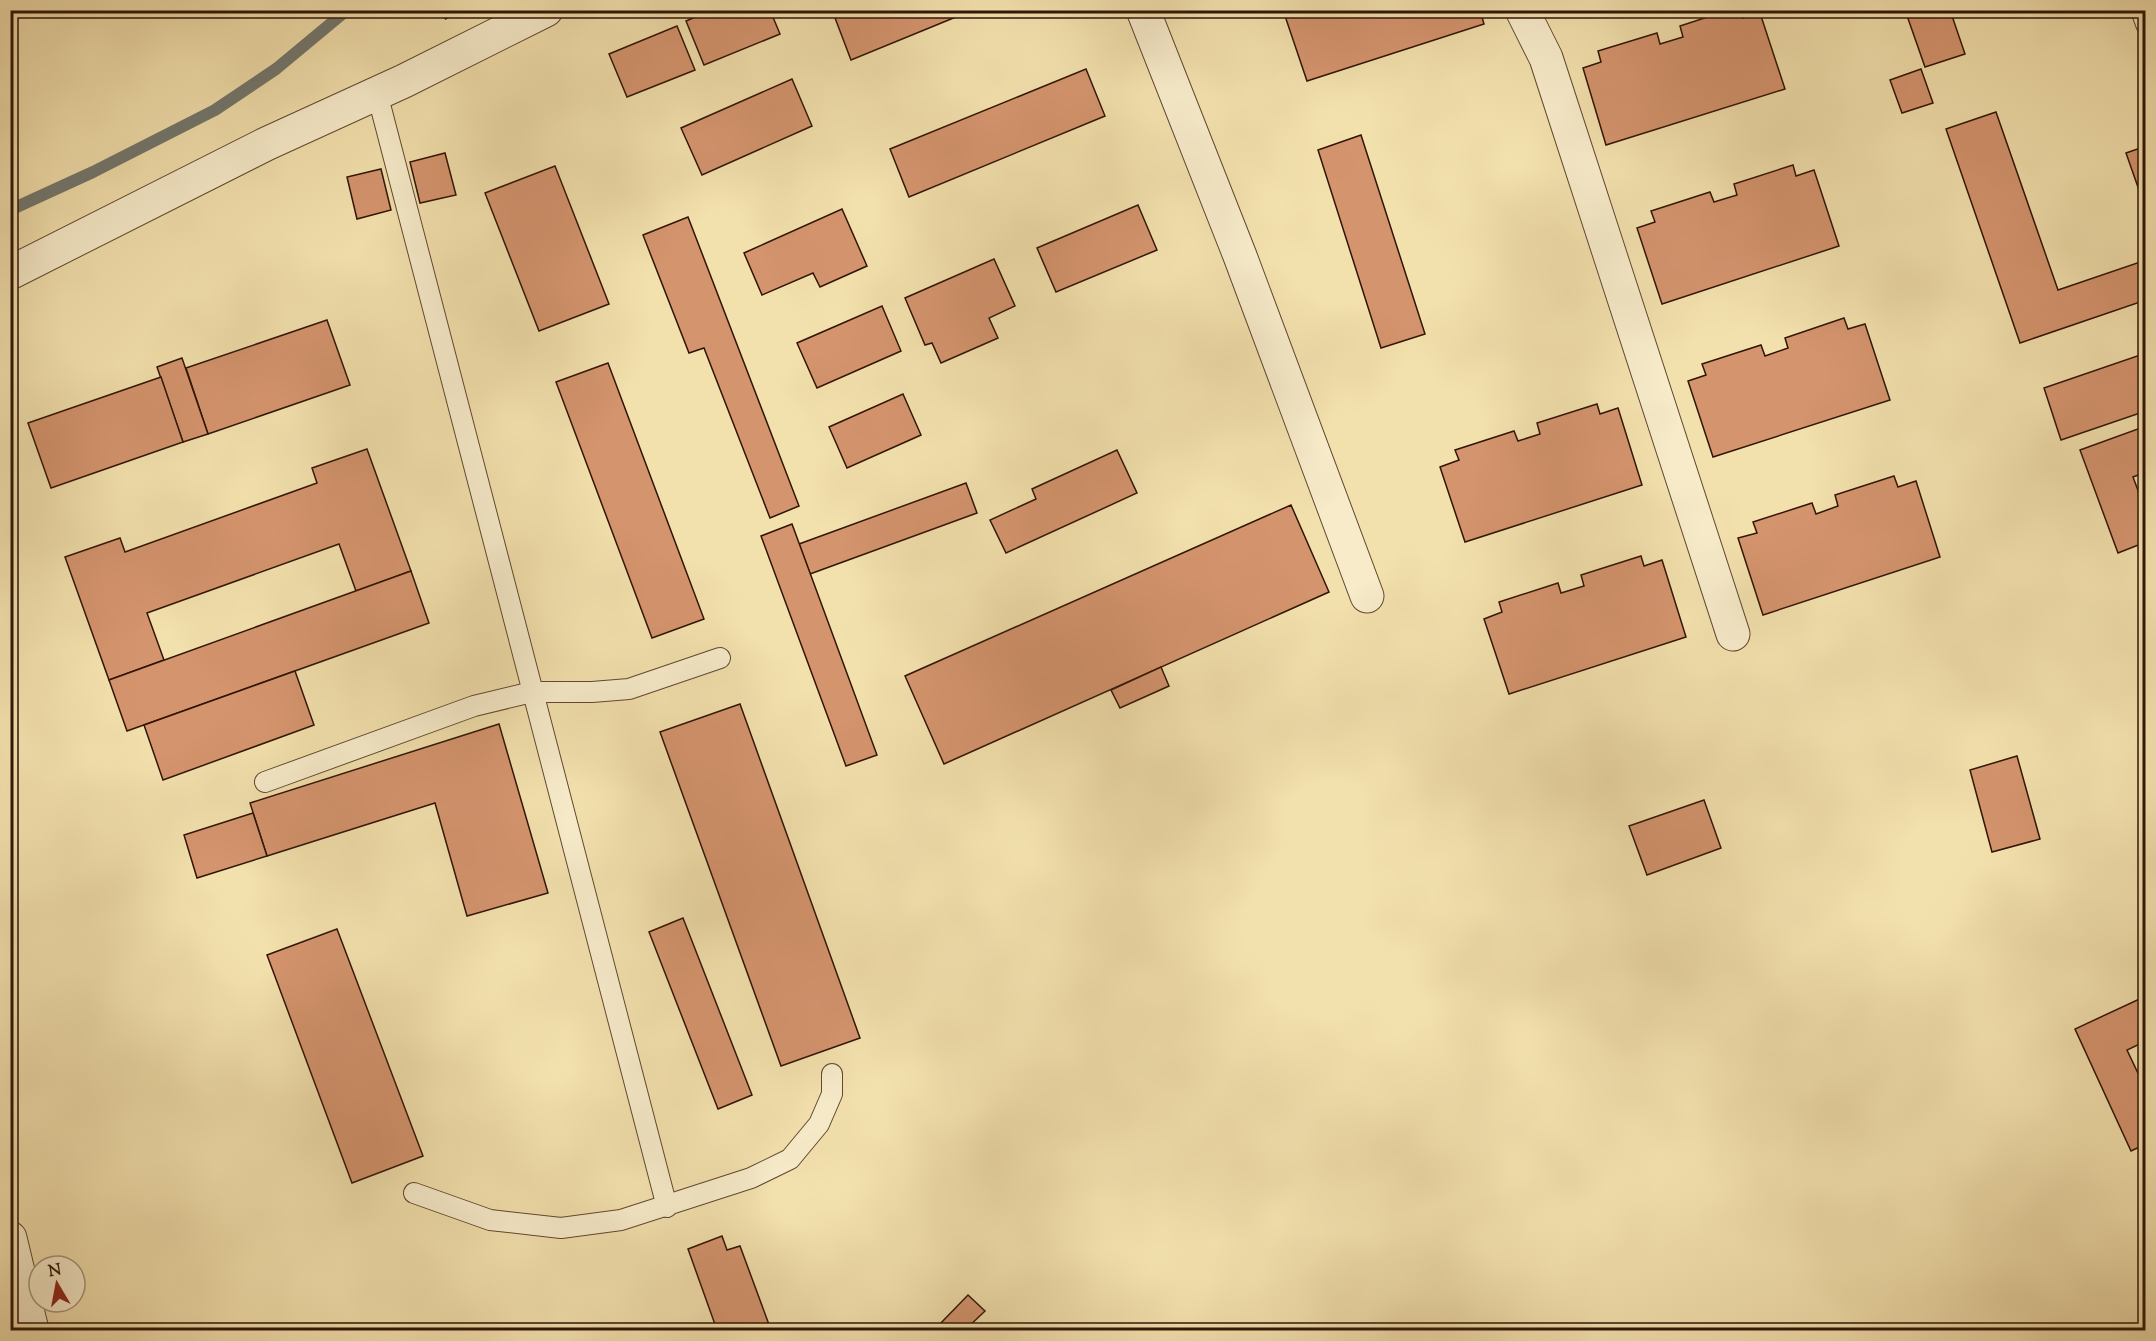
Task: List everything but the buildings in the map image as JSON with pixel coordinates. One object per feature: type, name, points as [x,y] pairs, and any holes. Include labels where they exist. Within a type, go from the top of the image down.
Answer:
[{"type":"street","points":[[10,273],[266,144],[377,93],[546,10]]},
{"type":"street","points":[[1143,10],[1240,256],[1367,596]]},
{"type":"street","points":[[1522,10],[1546,58],[1733,634]]},
{"type":"street","points":[[10,1238],[32,1330]]},
{"type":"lane","points":[[2141,10],[2145,24]]},
{"type":"lane","points":[[377,93],[667,1207]]},
{"type":"lane","points":[[265,782],[474,706],[532,692],[592,692],[629,689],[720,658]]},
{"type":"lane","points":[[414,1193],[490,1220],[561,1228],[621,1220],[667,1207],[751,1178],[790,1159],[819,1124],[832,1094],[832,1074]]},
{"type":"waterway","points":[[10,210],[93,172],[215,110],[276,69],[347,10]]}]
